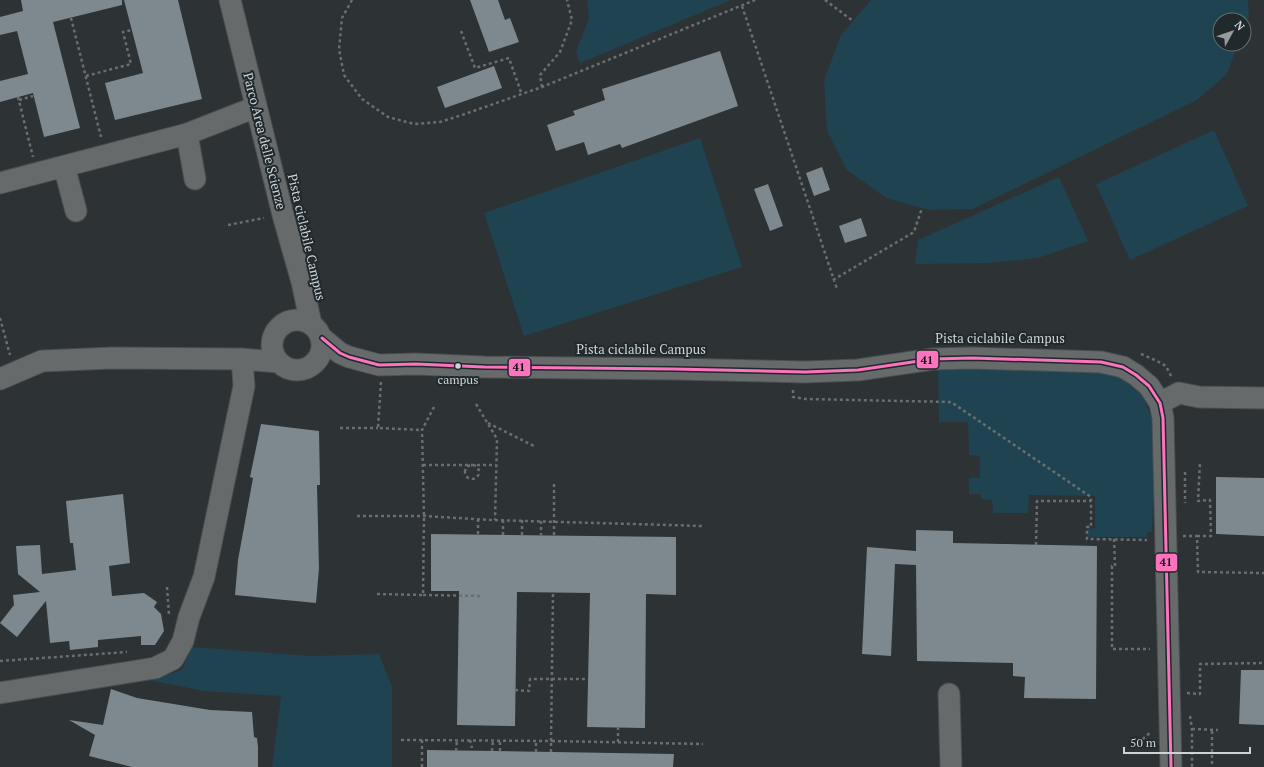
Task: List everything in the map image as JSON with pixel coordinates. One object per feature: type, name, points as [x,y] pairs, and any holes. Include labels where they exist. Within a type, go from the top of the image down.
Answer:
[{"type":"street","name":"Parco Area delle Scienze","points":[[230,0],[283,215],[317,331]]},
{"type":"street","points":[[0,183],[187,134],[256,106]]},
{"type":"street","points":[[187,134],[196,179]]},
{"type":"street","points":[[64,166],[76,211]]},
{"type":"street","points":[[288,322],[302,282]]},
{"type":"street","points":[[278,362],[273,348],[273,340],[276,332],[281,326],[296,320],[304,321],[340,353],[349,357],[380,365]]},
{"type":"street","points":[[8,376],[42,361],[112,358],[242,359],[278,362],[292,369],[299,370],[313,365],[321,353],[317,331]]},
{"type":"street","points":[[242,359],[273,340]]},
{"type":"street","points":[[318,359],[357,368],[380,365],[416,364],[484,367],[674,368],[805,372],[858,370],[933,359],[972,358],[1101,362],[1123,367],[1136,375],[1149,386],[1160,403],[1163,418],[1171,767]]},
{"type":"street","points":[[0,692],[154,668],[174,659],[183,641],[204,577],[244,386],[242,359]]},
{"type":"street","points":[[1160,403],[1179,393],[1199,397],[1264,398]]},
{"type":"street","points":[[949,694],[951,767]]},
{"type":"path","points":[[352,0],[342,18],[339,49],[344,75],[362,99],[388,116],[414,124],[440,122],[522,95],[755,0]]},
{"type":"path","points":[[542,87],[540,75],[560,52],[572,20],[567,0]]},
{"type":"path","points":[[825,0],[853,21]]},
{"type":"path","points":[[742,6],[837,289]]},
{"type":"path","points":[[71,18],[106,154]]},
{"type":"path","points":[[86,76],[131,64],[123,32],[132,30]]},
{"type":"path","points":[[461,31],[475,68],[509,58],[522,95]]},
{"type":"path","points":[[33,96],[19,98],[37,173]]},
{"type":"path","points":[[833,280],[914,232],[922,208]]},
{"type":"path","points":[[228,225],[283,215]]},
{"type":"path","points":[[0,318],[8,376]]},
{"type":"path","points":[[1137,353],[1148,356],[1166,366],[1179,393]]},
{"type":"path","points":[[378,428],[380,365]]},
{"type":"path","points":[[806,399],[951,402],[1091,496],[1091,527],[1087,527],[1087,539],[1152,540],[1152,537],[1211,536],[1210,500],[1198,500],[1200,462]]},
{"type":"path","points":[[476,404],[497,439],[495,520]]},
{"type":"path","points":[[423,595],[424,516],[422,430],[434,407]]},
{"type":"path","points":[[487,422],[536,446]]},
{"type":"path","points":[[340,428],[422,430]]},
{"type":"path","points":[[471,464],[476,466],[479,472],[478,476],[472,479],[465,473],[467,466],[471,464]]},
{"type":"path","points":[[423,465],[496,465]]},
{"type":"path","points":[[554,480],[554,535]]},
{"type":"path","points":[[1036,545],[1037,501],[1091,501]]},
{"type":"path","points":[[357,516],[424,516],[495,520],[703,526]]},
{"type":"path","points":[[478,519],[478,534]]},
{"type":"path","points":[[503,520],[503,534]]},
{"type":"path","points":[[522,520],[522,535]]},
{"type":"path","points":[[541,521],[541,535]]},
{"type":"path","points":[[1197,536],[1198,572],[1264,573]]},
{"type":"path","points":[[1114,539],[1115,566],[1112,566],[1112,649],[1150,649],[1150,656]]},
{"type":"path","points":[[552,752],[553,592]]},
{"type":"path","points":[[378,594],[483,596]]},
{"type":"path","points":[[0,661],[130,652]]},
{"type":"path","points":[[1182,693],[1200,694],[1200,664],[1264,663]]},
{"type":"path","points":[[515,690],[529,691],[530,679],[588,679]]},
{"type":"path","points":[[618,727],[618,742]]},
{"type":"path","points":[[1138,743],[1155,729],[1185,727],[1192,729],[1218,730]]},
{"type":"path","points":[[1212,730],[1212,764]]},
{"type":"path","points":[[401,740],[500,740],[703,744]]},
{"type":"path","points":[[422,740],[422,767]]},
{"type":"path","points":[[456,751],[457,740]]},
{"type":"path","points":[[470,740],[472,748]]},
{"type":"path","points":[[492,751],[493,740]]},
{"type":"path","points":[[500,740],[500,751]]},
{"type":"path","points":[[536,741],[536,752]]},
{"type":"shaded area","points":[[587,0],[731,0],[580,63],[576,51],[589,19]]},
{"type":"shaded area","points":[[871,0],[1248,0],[1249,12],[1212,12],[1212,52],[1235,52],[1227,74],[1197,100],[973,209],[929,210],[886,198],[847,170],[827,131],[824,80],[841,35]]},
{"type":"shaded area","points":[[1214,130],[1248,206],[1130,260],[1096,184]]},
{"type":"shaded area","points":[[700,138],[742,267],[524,336],[484,213]]},
{"type":"shaded area","points":[[1059,177],[1088,241],[1038,258],[987,263],[915,264],[918,240]]},
{"type":"shaded area","points":[[938,369],[1089,369],[1113,372],[1142,394],[1155,426],[1152,532],[1147,532],[1147,537],[1088,537],[1088,529],[1095,528],[1095,496],[1029,495],[1028,513],[993,513],[992,500],[981,499],[981,494],[969,494],[969,478],[980,478],[980,456],[969,455],[968,422],[939,422]]},
{"type":"shaded area","points":[[192,647],[311,656],[379,654],[392,687],[392,767],[272,767],[281,696],[204,691],[149,680],[182,670]]},
{"type":"building","points":[[21,0],[122,0],[122,5],[53,22],[80,128],[44,137],[33,93],[0,102],[0,81],[28,74],[17,31],[0,35],[0,17],[23,11]]},
{"type":"building","points":[[124,0],[178,0],[202,99],[115,120],[105,83],[143,73]]},
{"type":"building","points":[[470,0],[498,0],[505,20],[510,18],[519,42],[489,52]]},
{"type":"building","points":[[720,51],[738,106],[622,148],[620,144],[588,155],[584,142],[556,151],[547,125],[575,115],[573,111],[605,100],[602,89]]},
{"type":"building","points":[[494,66],[502,88],[445,108],[437,87]]},
{"type":"building","points":[[822,167],[830,190],[814,196],[806,173]]},
{"type":"building","points":[[768,184],[783,226],[770,231],[754,189]]},
{"type":"building","points":[[861,218],[867,236],[845,243],[839,226]]},
{"type":"building","points":[[261,424],[319,431],[320,485],[317,485],[319,568],[316,603],[235,595],[238,560],[253,478],[250,477]]},
{"type":"building","points":[[1216,477],[1264,478],[1264,536],[1216,534]]},
{"type":"building","points":[[123,494],[130,563],[109,566],[112,596],[144,593],[157,602],[154,607],[161,614],[164,631],[155,645],[141,645],[141,636],[98,640],[98,647],[70,650],[69,641],[50,643],[46,601],[17,637],[0,623],[14,605],[13,595],[40,592],[18,574],[16,546],[40,545],[42,574],[76,570],[73,543],[70,543],[66,501]]},
{"type":"building","points":[[916,530],[953,531],[953,543],[1097,546],[1096,699],[1024,698],[1025,677],[1013,676],[1013,663],[917,661],[916,565],[895,564],[891,656],[862,654],[867,547],[916,551]]},
{"type":"building","points":[[431,534],[676,537],[676,595],[646,594],[645,728],[587,727],[590,593],[517,592],[515,726],[457,725],[459,591],[431,591]]},
{"type":"building","points":[[1241,670],[1264,670],[1264,725],[1239,724]]},
{"type":"building","points":[[111,689],[137,698],[210,710],[252,712],[254,737],[257,738],[258,747],[258,767],[132,767],[89,756],[95,735],[69,720],[103,725]]},
{"type":"building","points":[[427,750],[674,754],[673,767],[427,767]]},
{"type":"transit line","name":"41","points":[[322,338],[340,353],[379,365],[416,364],[484,367],[805,372],[858,370],[933,359],[972,358],[1101,362],[1123,367],[1136,375],[1149,386],[1160,403],[1163,418],[1171,767]]},
{"type":"place","name":"campus","points":[[458,366]]}]
